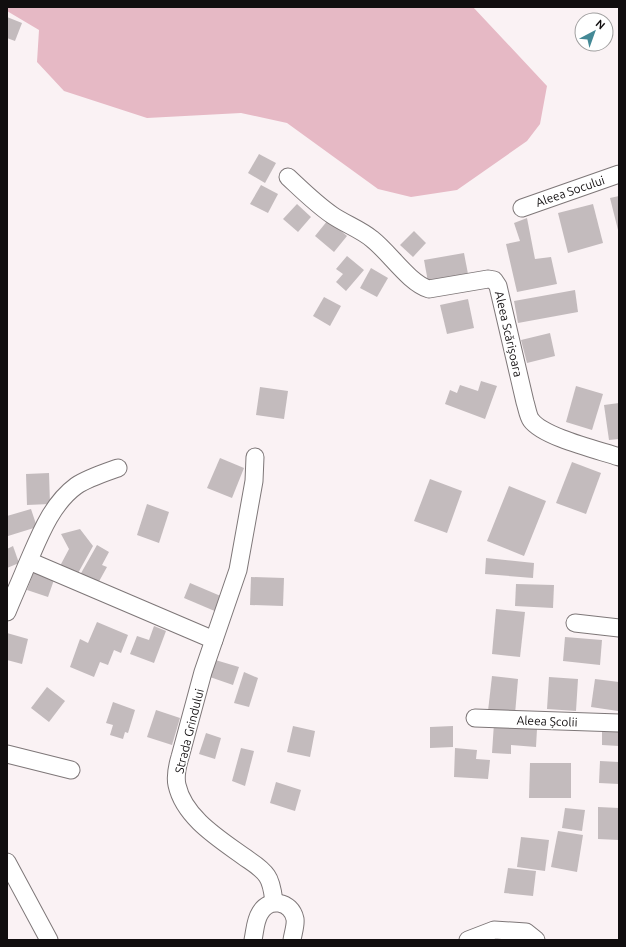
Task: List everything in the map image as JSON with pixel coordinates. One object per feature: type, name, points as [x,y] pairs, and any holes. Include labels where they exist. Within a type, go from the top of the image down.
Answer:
[{"type":"street","name":"Aleea Socului","points":[[522,208],[619,174]]},
{"type":"street","name":"Aleea Scărișoara","points":[[288,177],[333,215],[371,238],[386,250],[421,287],[429,289],[488,279],[494,280],[498,286],[530,419],[541,429],[556,436],[619,457]]},
{"type":"street","name":"Strada Grindului","points":[[255,457],[254,481],[238,570],[214,640],[176,771],[177,784],[182,799],[202,825],[259,868],[267,876],[271,886],[274,902]]},
{"type":"street","points":[[7,612],[42,532],[53,511],[75,487],[86,480],[118,468]]},
{"type":"street","points":[[29,561],[214,640]]},
{"type":"street","points":[[575,622],[619,628]]},
{"type":"street","name":"Aleea Școlii","points":[[475,718],[619,723]]},
{"type":"street","points":[[7,754],[71,770]]},
{"type":"street","points":[[7,862],[49,940]]},
{"type":"street","points":[[253,940],[260,913],[266,906],[274,902],[282,903],[289,908],[295,917],[292,940]]},
{"type":"street","points":[[468,940],[494,930],[526,932],[536,940]]},
{"type":"shaded area","points":[[7,7],[473,7],[547,86],[540,124],[527,141],[457,190],[411,197],[378,189],[287,123],[241,113],[147,118],[64,91],[37,62],[39,30],[7,11]]},
{"type":"building","points":[[7,17],[22,23],[15,41],[7,38]]},
{"type":"building","points":[[259,154],[276,163],[265,183],[248,173]]},
{"type":"building","points":[[261,185],[278,194],[268,213],[250,204]]},
{"type":"building","points":[[619,196],[619,230],[618,230],[610,198]]},
{"type":"building","points":[[297,204],[311,217],[298,232],[283,219]]},
{"type":"building","points":[[593,204],[603,243],[568,253],[558,213]]},
{"type":"building","points":[[527,218],[535,259],[551,257],[557,284],[517,292],[506,244],[520,241],[514,223]]},
{"type":"building","points":[[328,220],[347,236],[334,252],[315,236]]},
{"type":"building","points":[[414,231],[426,243],[413,257],[400,245]]},
{"type":"building","points":[[464,253],[468,274],[428,282],[424,260]]},
{"type":"building","points":[[347,256],[364,270],[346,291],[336,282],[343,274],[336,269]]},
{"type":"building","points":[[371,268],[388,278],[377,297],[360,288]]},
{"type":"building","points":[[575,290],[578,312],[518,323],[514,301]]},
{"type":"building","points":[[324,297],[341,306],[330,326],[313,316]]},
{"type":"building","points":[[468,299],[474,328],[447,334],[440,305]]},
{"type":"building","points":[[550,333],[555,356],[527,363],[521,340]]},
{"type":"building","points":[[481,381],[497,386],[485,419],[445,404],[450,390],[457,393],[460,385],[478,391]]},
{"type":"building","points":[[576,386],[603,394],[592,430],[566,422]]},
{"type":"building","points":[[260,387],[288,391],[284,419],[256,415]]},
{"type":"building","points":[[619,403],[619,439],[609,440],[604,405]]},
{"type":"building","points":[[220,458],[244,468],[232,498],[207,488]]},
{"type":"building","points":[[572,462],[601,473],[586,514],[556,503]]},
{"type":"building","points":[[49,473],[50,504],[27,505],[26,474]]},
{"type":"building","points":[[430,479],[462,491],[447,533],[414,521]]},
{"type":"building","points":[[509,486],[546,501],[524,556],[487,541]]},
{"type":"building","points":[[147,504],[169,512],[159,543],[137,535]]},
{"type":"building","points":[[31,509],[37,527],[8,536],[7,516]]},
{"type":"building","points":[[80,529],[93,546],[77,575],[60,566],[69,549],[61,534]]},
{"type":"building","points":[[97,545],[109,552],[102,565],[107,567],[97,585],[80,575]]},
{"type":"building","points":[[13,546],[19,563],[7,568],[7,549]]},
{"type":"building","points":[[486,558],[534,563],[533,578],[485,574]]},
{"type":"building","points":[[35,569],[55,577],[48,597],[27,590]]},
{"type":"building","points":[[251,577],[284,578],[283,606],[250,605]]},
{"type":"building","points":[[190,583],[223,597],[217,612],[184,598]]},
{"type":"building","points":[[516,584],[554,585],[553,608],[515,606]]},
{"type":"building","points":[[496,609],[525,612],[520,657],[492,654]]},
{"type":"building","points":[[97,622],[128,635],[121,653],[114,650],[108,665],[100,662],[94,677],[70,667],[80,639],[88,643]]},
{"type":"building","points":[[154,626],[166,631],[154,663],[130,654],[137,636],[149,640]]},
{"type":"building","points":[[7,633],[28,639],[22,664],[7,660]]},
{"type":"building","points":[[565,637],[602,640],[600,665],[563,661]]},
{"type":"building","points":[[212,659],[239,667],[233,685],[207,676]]},
{"type":"building","points":[[244,672],[258,678],[249,707],[234,703]]},
{"type":"building","points":[[492,676],[518,679],[515,714],[488,711]]},
{"type":"building","points":[[549,677],[578,679],[576,711],[547,709]]},
{"type":"building","points":[[595,679],[619,682],[618,711],[591,707]]},
{"type":"building","points":[[47,687],[65,701],[49,722],[31,708]]},
{"type":"building","points":[[113,702],[135,710],[128,733],[125,732],[123,739],[110,735],[113,725],[106,723]]},
{"type":"building","points":[[156,710],[180,718],[172,745],[147,737]]},
{"type":"building","points":[[494,723],[537,729],[536,747],[511,745],[511,754],[492,753]]},
{"type":"building","points":[[293,726],[315,731],[310,757],[287,752]]},
{"type":"building","points":[[453,726],[453,747],[430,748],[430,727]]},
{"type":"building","points":[[602,729],[619,730],[619,746],[602,745]]},
{"type":"building","points":[[206,733],[221,738],[215,759],[199,754]]},
{"type":"building","points":[[241,748],[254,751],[245,786],[232,781]]},
{"type":"building","points":[[455,748],[477,750],[476,759],[490,760],[488,779],[454,777]]},
{"type":"building","points":[[600,761],[619,762],[619,784],[599,783]]},
{"type":"building","points":[[530,763],[571,763],[571,798],[529,798]]},
{"type":"building","points":[[276,782],[301,790],[295,811],[270,803]]},
{"type":"building","points":[[598,807],[619,808],[619,840],[598,839]]},
{"type":"building","points":[[565,808],[585,810],[582,831],[562,828]]},
{"type":"building","points":[[558,831],[583,835],[577,872],[551,867]]},
{"type":"building","points":[[521,837],[549,840],[545,871],[517,867]]},
{"type":"building","points":[[508,868],[536,871],[533,896],[504,893]]}]
